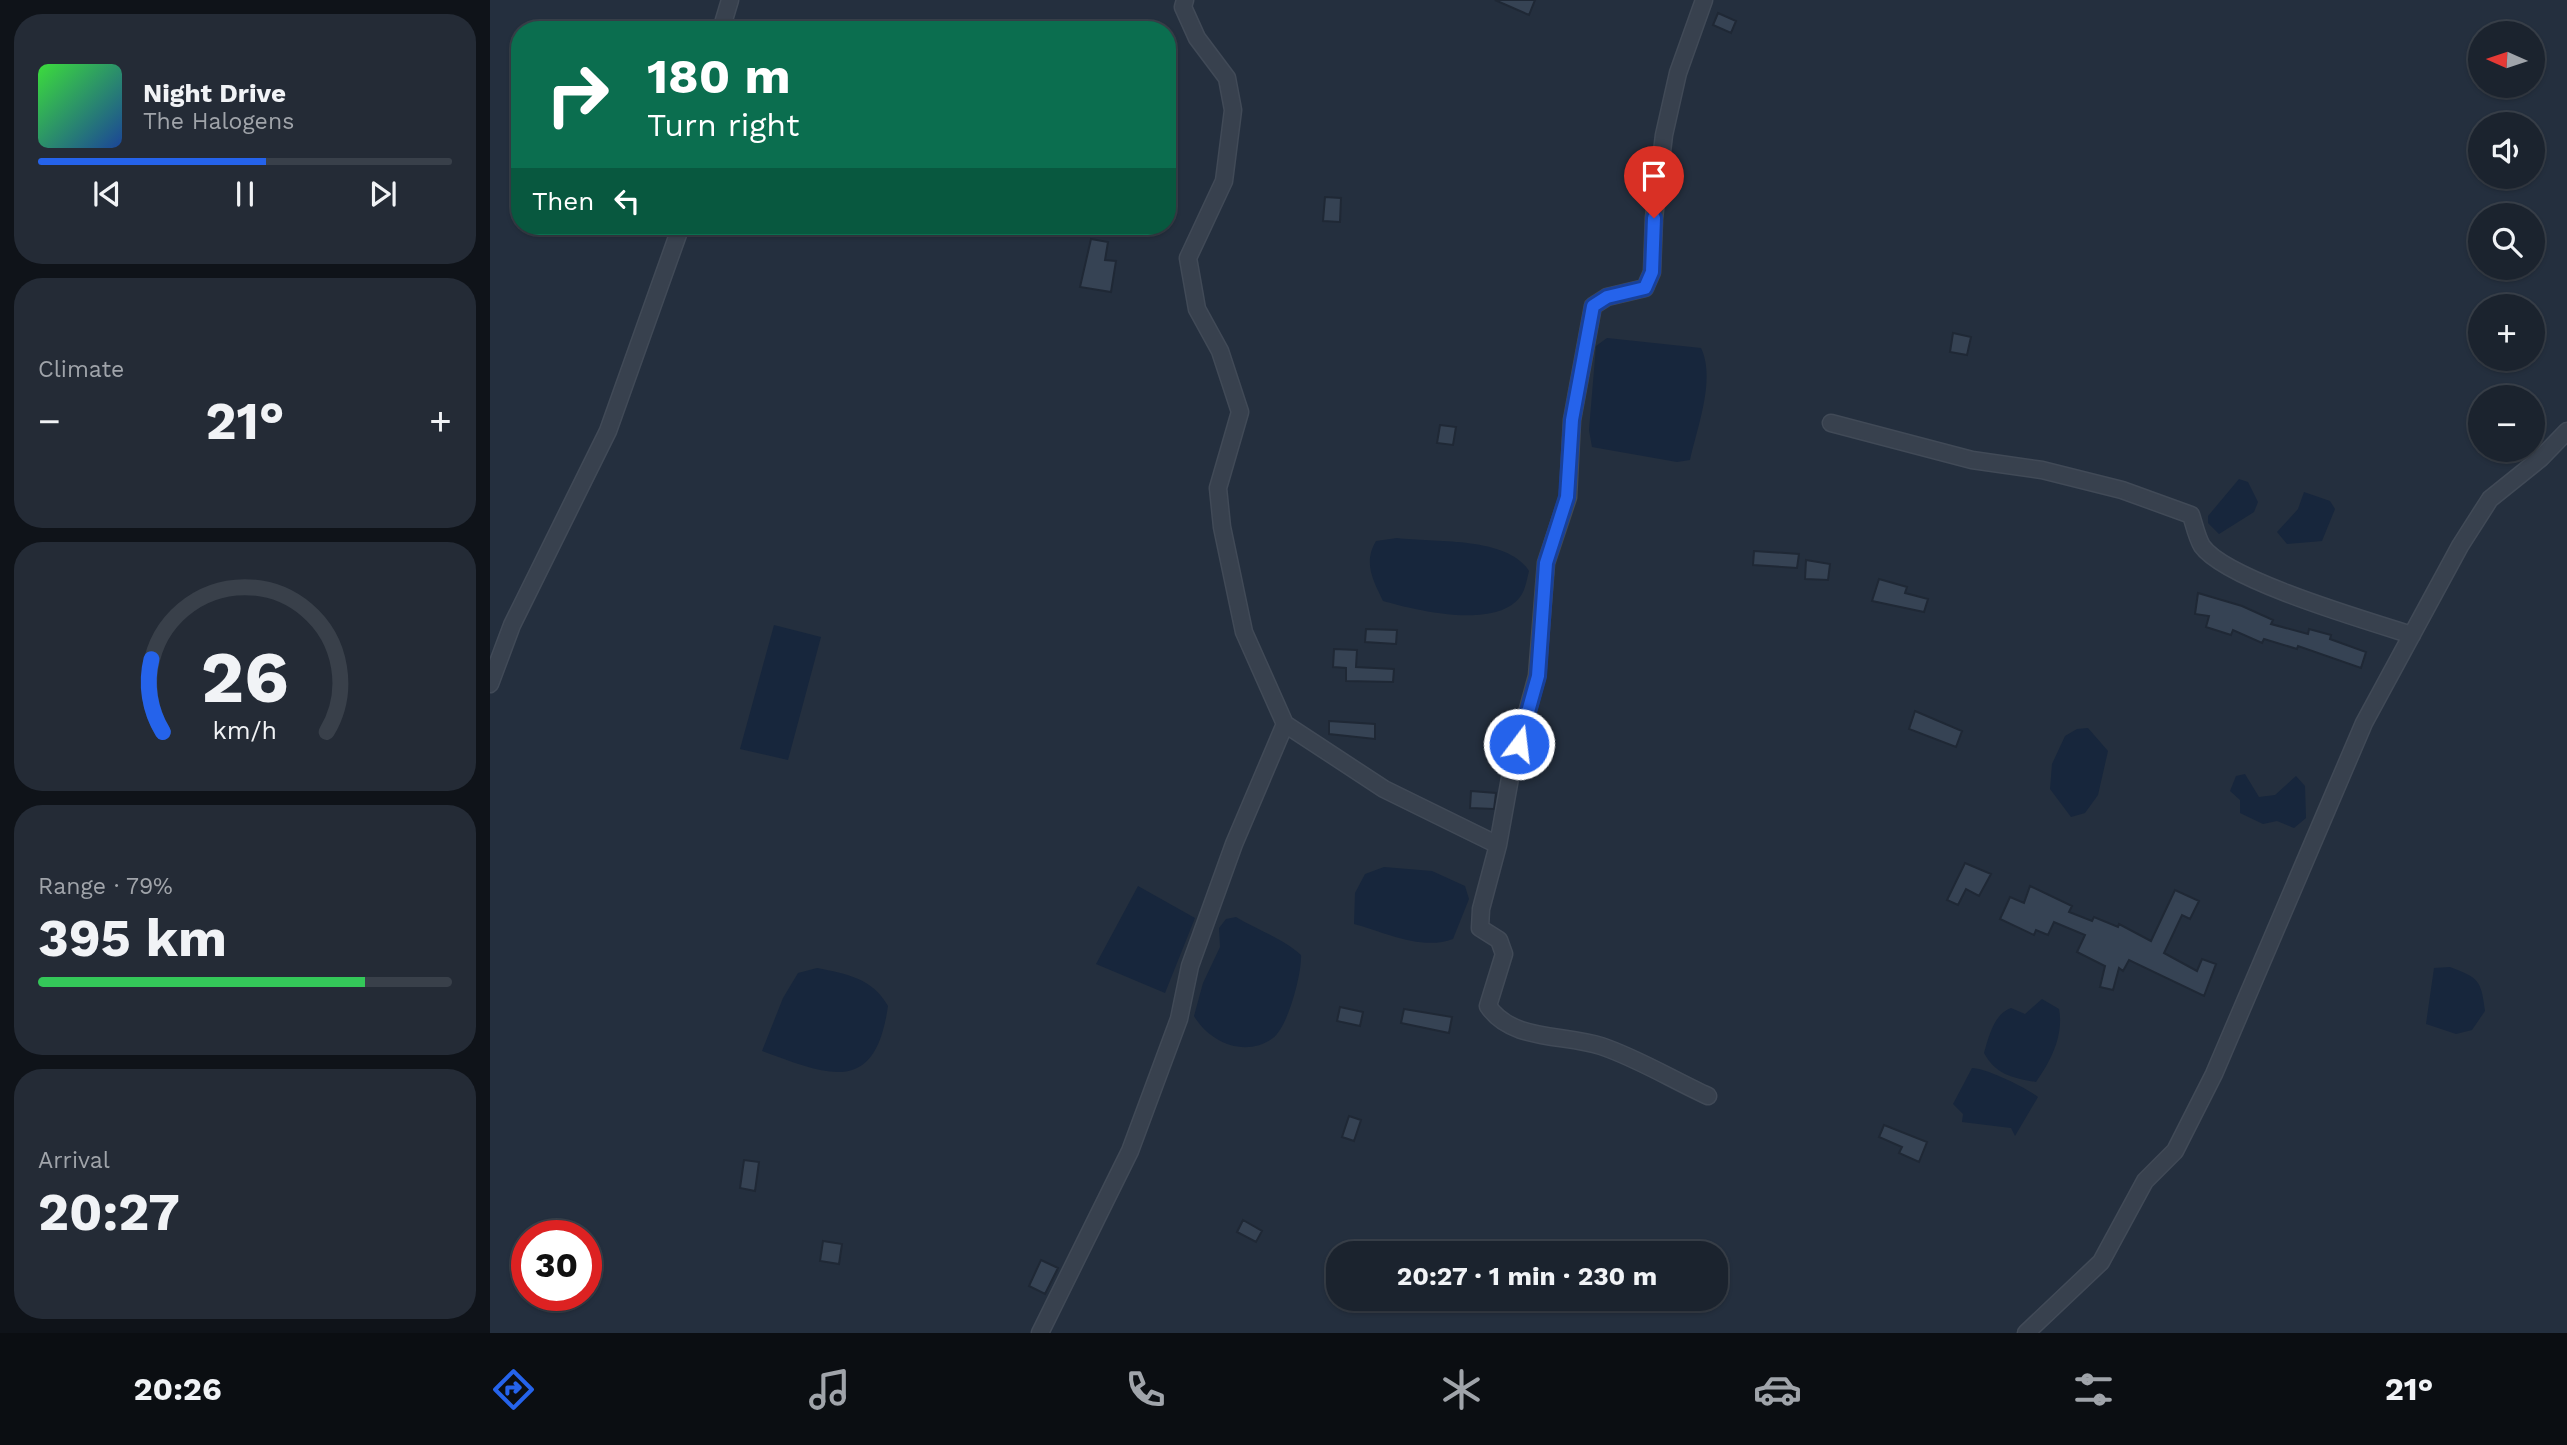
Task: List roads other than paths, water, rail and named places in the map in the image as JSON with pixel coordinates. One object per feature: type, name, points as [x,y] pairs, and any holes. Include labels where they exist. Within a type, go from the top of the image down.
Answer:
[{"type":"street","points":[[724,21],[730,0]]},
{"type":"street","points":[[1185,0],[1183,7],[1197,38],[1227,79],[1233,110],[1224,181],[1188,258],[1198,309],[1220,351],[1240,412],[1218,488],[1222,527],[1244,632],[1286,724],[1384,789],[1498,845]]},
{"type":"street","points":[[1704,0],[1678,72],[1664,135],[1654,218],[1652,272],[1645,288],[1607,297],[1593,306],[1572,420],[1567,497],[1546,563],[1538,676],[1512,766],[1498,845],[1481,909],[1480,928],[1499,940],[1504,954],[1488,1006],[1498,1021],[1530,1032],[1601,1046],[1708,1096]]},
{"type":"street","points":[[490,684],[512,625],[608,431],[678,235]]},
{"type":"street","points":[[1831,423],[1972,460],[2042,470],[2122,489],[2191,515],[2202,547],[2235,571],[2323,606],[2412,635]]},
{"type":"street","points":[[2026,1333],[2101,1262],[2145,1181],[2175,1151],[2214,1074],[2364,723],[2490,499],[2541,458],[2567,431]]},
{"type":"street","points":[[1040,1333],[1130,1151],[1179,1019],[1190,966],[1225,869],[1286,724]]},
{"type":"water","points":[[1607,338],[1701,348],[1707,374],[1706,389],[1690,460],[1677,462],[1592,447],[1589,430],[1596,346]]},
{"type":"water","points":[[2239,479],[2248,482],[2258,502],[2254,512],[2219,534],[2208,523],[2208,516]]},
{"type":"water","points":[[2304,492],[2330,501],[2335,509],[2322,541],[2287,544],[2277,532],[2298,509]]},
{"type":"water","points":[[1397,538],[1469,543],[1504,552],[1519,560],[1529,571],[1523,592],[1508,607],[1493,613],[1474,615],[1414,609],[1383,601],[1371,571],[1370,557],[1376,541]]},
{"type":"water","points":[[774,625],[821,637],[788,760],[740,749]]},
{"type":"water","points":[[2088,728],[2108,751],[2098,795],[2085,813],[2071,817],[2050,789],[2052,764],[2065,736],[2077,729]]},
{"type":"water","points":[[2245,774],[2259,797],[2275,795],[2296,776],[2305,786],[2306,818],[2294,828],[2277,821],[2263,824],[2240,813],[2240,800],[2230,791],[2236,776]]},
{"type":"water","points":[[1384,867],[1432,871],[1465,886],[1469,899],[1453,939],[1416,942],[1354,924],[1355,893],[1365,874]]},
{"type":"water","points":[[1138,886],[1195,918],[1165,993],[1096,964]]},
{"type":"water","points":[[1236,917],[1278,939],[1301,955],[1297,986],[1284,1023],[1273,1038],[1252,1047],[1229,1045],[1219,1040],[1209,1034],[1194,1016],[1203,983],[1220,947],[1219,928],[1226,919]]},
{"type":"water","points":[[2450,967],[2467,974],[2477,982],[2485,1011],[2472,1030],[2456,1034],[2426,1024],[2434,968]]},
{"type":"water","points":[[817,968],[848,975],[866,983],[888,1006],[882,1035],[872,1055],[860,1067],[845,1072],[827,1071],[762,1051],[783,998],[798,973]]},
{"type":"water","points":[[2042,999],[2059,1009],[2060,1019],[2058,1038],[2047,1065],[2036,1082],[2000,1071],[1984,1053],[1993,1026],[2005,1011],[2011,1008],[2025,1014]]},
{"type":"water","points":[[1972,1068],[2006,1079],[2038,1097],[2015,1136],[2011,1128],[1962,1122],[1963,1114],[1953,1104]]}]
